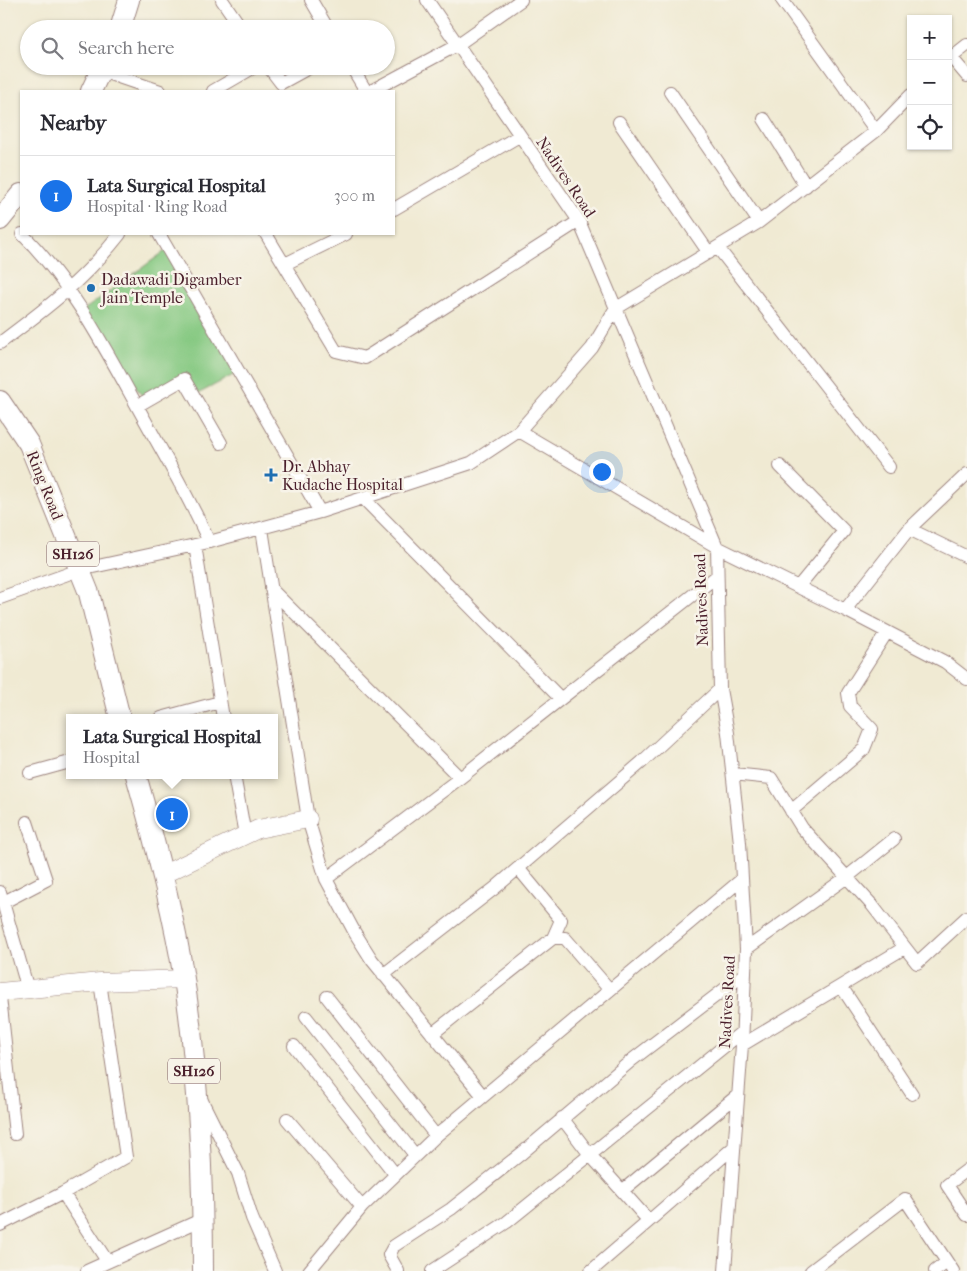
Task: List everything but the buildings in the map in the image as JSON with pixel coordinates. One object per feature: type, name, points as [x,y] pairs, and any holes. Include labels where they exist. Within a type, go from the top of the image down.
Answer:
[{"type":"main road","points":[[123,20],[129,0]]},
{"type":"main road","points":[[91,90],[99,75]]},
{"type":"main road","points":[[2,214],[20,195]]},
{"type":"main road","name":"Ring Road","points":[[0,401],[29,444],[89,593],[119,714]]},
{"type":"main road","name":"SH126","points":[[137,779],[164,874],[184,979],[196,1089],[204,1271]]},
{"type":"main road","points":[[164,874],[258,829],[308,819]]},
{"type":"main road","points":[[0,992],[100,982],[184,979]]},
{"type":"street","points":[[222,0],[236,20]]},
{"type":"street","points":[[311,0],[323,20]]},
{"type":"street","name":"Nadives Road","points":[[427,0],[579,221],[717,547],[720,689],[728,733],[746,949],[743,975],[742,1038],[724,1271]]},
{"type":"street","points":[[373,90],[457,45],[521,0]]},
{"type":"street","points":[[782,0],[876,131]]},
{"type":"street","points":[[952,57],[967,45]]},
{"type":"street","points":[[951,60],[967,76]]},
{"type":"street","points":[[120,75],[157,90]]},
{"type":"street","points":[[215,90],[241,75]]},
{"type":"street","points":[[275,75],[281,83],[296,75]]},
{"type":"street","points":[[356,75],[365,90]]},
{"type":"street","points":[[670,92],[759,222]]},
{"type":"street","points":[[0,598],[79,570],[195,546],[320,512],[471,463],[519,430],[592,348],[615,309],[759,222],[876,131],[907,99]]},
{"type":"street","points":[[764,119],[806,186]]},
{"type":"street","points":[[619,122],[714,250],[889,467]]},
{"type":"street","points":[[395,208],[519,136]]},
{"type":"street","points":[[2,214],[20,232]]},
{"type":"street","points":[[267,235],[336,351],[365,358],[579,221]]},
{"type":"street","points":[[23,235],[69,291],[190,500],[209,542]]},
{"type":"street","points":[[0,343],[69,291],[97,263],[119,235]]},
{"type":"street","points":[[161,235],[320,512]]},
{"type":"street","points":[[285,264],[344,235]]},
{"type":"street","points":[[137,406],[184,379],[221,443]]},
{"type":"street","points":[[519,430],[717,547],[945,662],[967,679]]},
{"type":"street","points":[[780,466],[844,531],[798,587]]},
{"type":"street","points":[[845,610],[909,529],[967,474]]},
{"type":"street","points":[[364,499],[560,698]]},
{"type":"street","points":[[262,528],[308,819],[326,879],[355,933],[383,975],[483,1096]]},
{"type":"street","points":[[909,529],[967,558]]},
{"type":"street","points":[[195,546],[222,714]]},
{"type":"street","points":[[326,879],[460,778],[717,576]]},
{"type":"street","points":[[272,589],[460,778]]},
{"type":"street","points":[[791,811],[864,749],[872,729],[850,706],[848,693],[887,632]]},
{"type":"street","points":[[383,975],[518,868],[642,762],[720,689]]},
{"type":"street","points":[[176,714],[220,702]]},
{"type":"street","points":[[30,773],[66,763]]},
{"type":"street","points":[[732,774],[771,778],[802,828],[872,905],[917,963],[967,917]]},
{"type":"street","points":[[235,779],[245,835]]},
{"type":"street","points":[[27,822],[46,880],[2,897],[28,990]]},
{"type":"street","points":[[746,949],[847,877],[894,839]]},
{"type":"street","points":[[432,1034],[553,938],[561,920],[518,868]]},
{"type":"street","points":[[309,1271],[362,1207],[415,1155],[609,989],[741,880]]},
{"type":"street","points":[[553,938],[565,938],[609,989]]},
{"type":"street","points":[[432,1271],[507,1222],[742,1038],[841,986],[904,948]]},
{"type":"street","points":[[398,1271],[389,1255],[394,1246],[451,1208],[522,1153],[632,1060],[743,975]]},
{"type":"street","points":[[0,1225],[64,1193],[126,1157],[100,982]]},
{"type":"street","points":[[841,986],[912,1094]]},
{"type":"street","points":[[0,997],[15,1134]]},
{"type":"street","points":[[327,997],[436,1136]]},
{"type":"street","points":[[306,1017],[415,1155]]},
{"type":"street","points":[[294,1046],[395,1174]]},
{"type":"street","points":[[196,1089],[238,1174],[252,1218],[275,1271]]},
{"type":"street","points":[[622,1191],[738,1094]]},
{"type":"street","points":[[562,1118],[591,1156],[649,1221]]},
{"type":"street","points":[[287,1119],[362,1207]]},
{"type":"street","points":[[591,1271],[734,1147]]},
{"type":"street","points":[[967,1170],[947,1185],[967,1215]]},
{"type":"street","points":[[64,1193],[108,1261]]},
{"type":"street","points":[[811,1271],[905,1199],[950,1267],[935,1271]]},
{"type":"street","points":[[87,1271],[203,1220]]},
{"type":"green space","points":[[168,249],[239,372],[194,396],[184,379],[146,401],[81,312]]},
{"type":"place","name":"Dadawadi Digamber Jain Temple","points":[[91,288]]},
{"type":"place","name":"Dr. Abhay Kudache Hospital","points":[[271,475]]},
{"type":"place","name":"Lata Surgical Hospital","points":[[172,814]]}]
